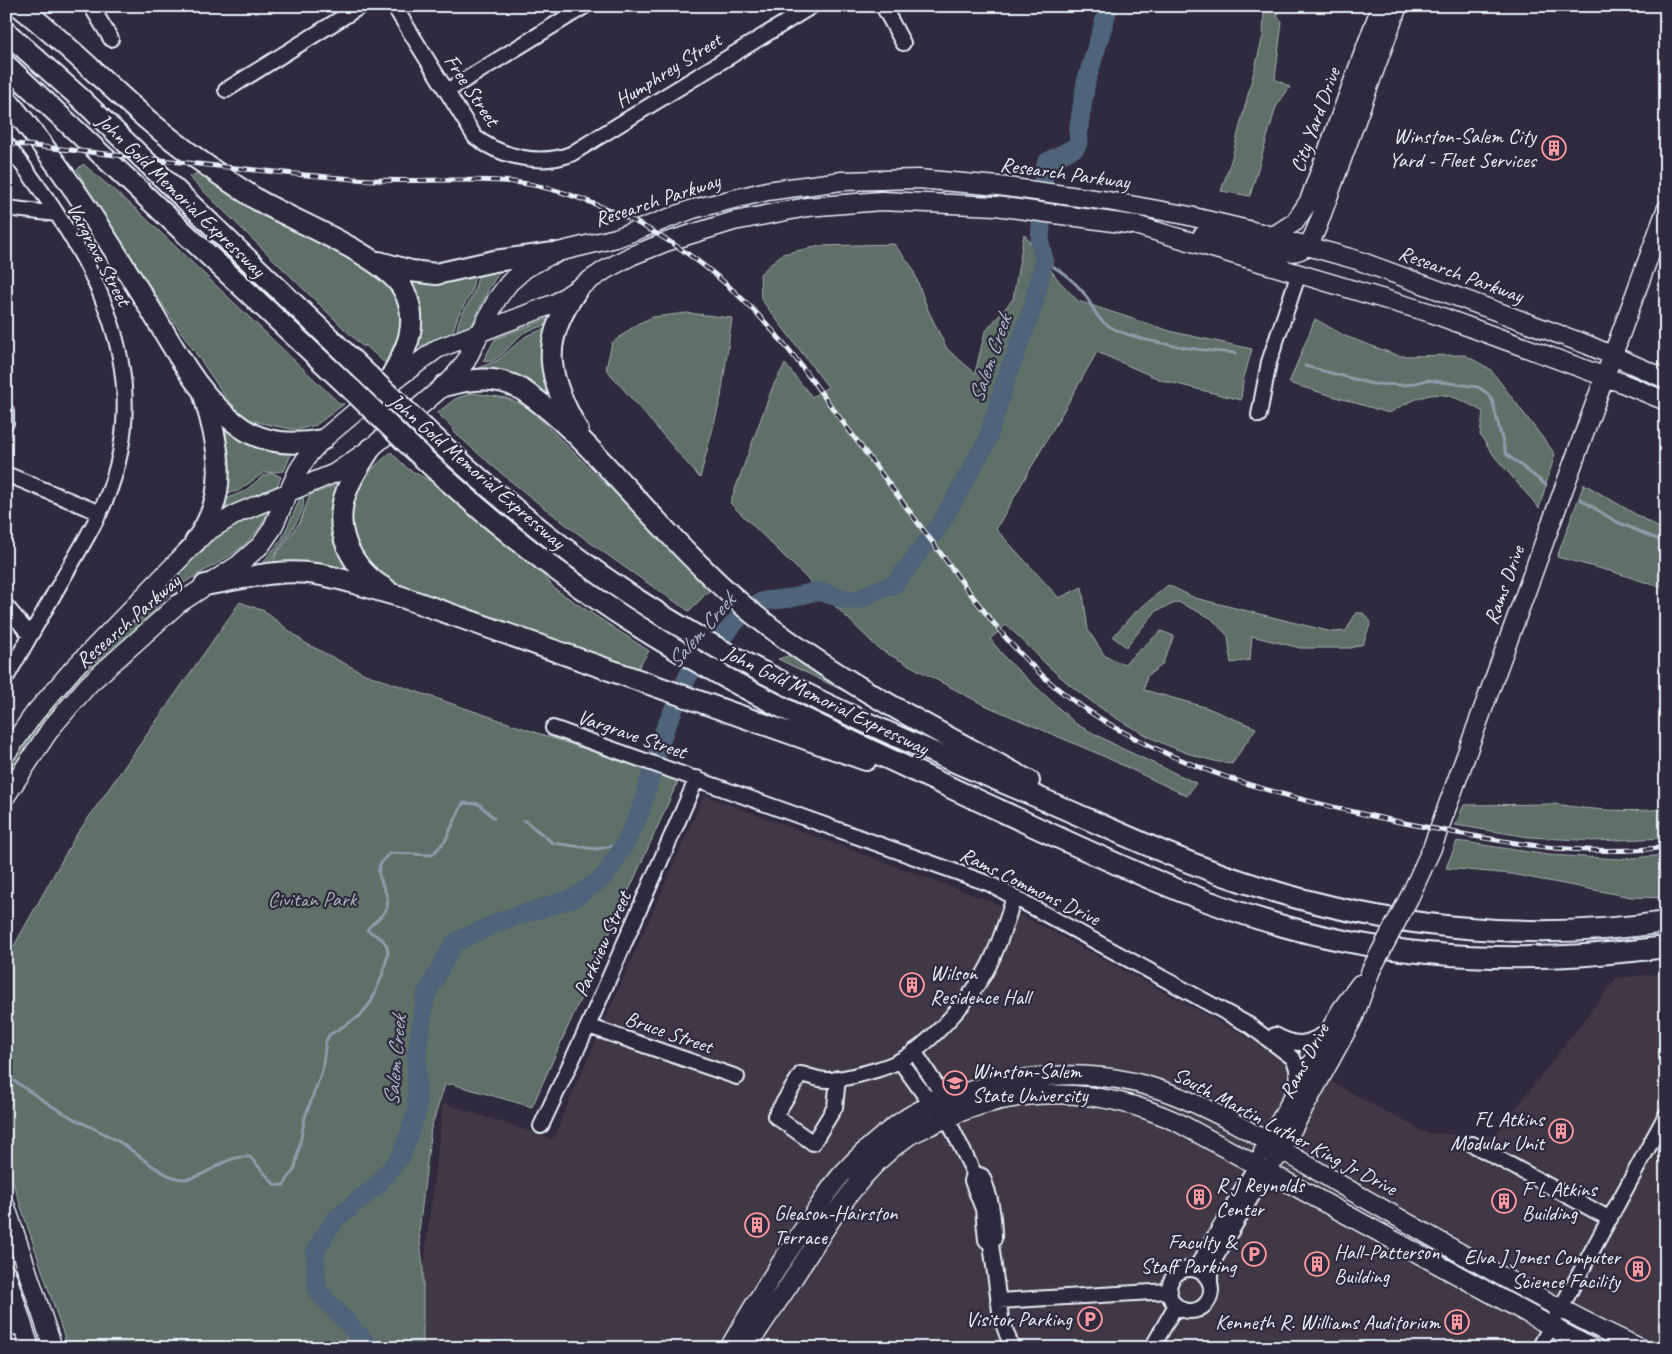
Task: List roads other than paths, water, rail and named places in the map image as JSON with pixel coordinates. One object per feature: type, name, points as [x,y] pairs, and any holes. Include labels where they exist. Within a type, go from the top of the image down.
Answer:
[{"type":"highway","points":[[19,6],[151,122],[203,163],[257,199],[371,260],[386,270],[401,287],[410,307],[412,318],[406,349],[377,381]]},
{"type":"highway","name":"John Gold Memorial Expressway","points":[[6,32],[80,98],[481,481],[537,528],[596,572],[681,627],[756,669],[991,778],[1187,861],[1251,884],[1312,902],[1388,918],[1464,928],[1545,932],[1603,929],[1666,922]]},
{"type":"highway","name":"John Gold Memorial Expressway","points":[[6,65],[466,497],[523,545],[591,595],[665,643],[739,685],[984,803],[1194,897],[1270,923],[1344,941],[1423,953],[1505,957],[1585,955],[1666,947]]},
{"type":"highway","points":[[6,99],[72,184],[203,393],[238,425],[260,438],[292,443],[322,440]]},
{"type":"highway","points":[[371,260],[411,271],[436,274],[494,261],[554,253]]},
{"type":"highway","points":[[576,291],[559,321],[552,357],[557,392],[585,443]]},
{"type":"highway","points":[[444,386],[478,379],[495,380],[515,386],[532,397],[585,443],[689,553],[725,588],[751,612],[794,644],[848,680],[1114,829]]},
{"type":"highway","points":[[195,542],[212,515],[219,480],[218,448],[203,393]]},
{"type":"highway","points":[[370,449],[346,492],[342,511],[342,531],[348,549],[358,566],[373,581],[399,596]]},
{"type":"highway","points":[[205,585],[270,574],[304,572],[328,576],[399,596],[984,803]]},
{"type":"main road","name":"City Yard Drive","points":[[1273,236],[1295,222],[1306,207],[1381,6]]},
{"type":"main road","name":"City Yard Drive","points":[[1308,245],[1319,222],[1398,6]]},
{"type":"main road","name":"Research Parkway","points":[[6,754],[34,714],[58,685],[195,542],[226,519],[325,479],[370,449],[444,386],[466,361],[497,299],[509,283],[526,268],[554,253],[608,240],[693,209],[766,191],[842,181],[918,179],[999,186],[1175,213],[1308,245],[1357,260],[1612,355],[1666,379]]},
{"type":"main road","name":"Research Parkway","points":[[6,796],[51,728],[89,684],[178,604],[238,565],[261,545],[272,529],[303,462],[377,381],[437,349],[546,308],[576,291],[617,263],[666,242],[699,230],[770,213],[844,203],[881,201],[996,206],[1135,225],[1431,313],[1604,376],[1666,402]]},
{"type":"main road","name":"Rams Drive","points":[[1262,1167],[1354,1017],[1371,970],[1410,896],[1432,848],[1666,210]]},
{"type":"main road","points":[[1135,225],[1220,238],[1286,253],[1301,250],[1308,245]]},
{"type":"main road","name":"Rams Drive","points":[[1275,1147],[1298,1090],[1341,1010],[1371,970]]},
{"type":"main road","name":"South Martin Luther King Jr Drive","points":[[747,1348],[851,1192],[881,1160],[943,1110],[995,1084],[1053,1074],[1079,1074],[1155,1088],[1192,1103],[1275,1147],[1562,1308],[1640,1348]]},
{"type":"main road","name":"South Martin Luther King Jr Drive","points":[[729,1348],[798,1237],[842,1174],[878,1141],[919,1110],[970,1108],[1010,1098],[1069,1093],[1097,1096],[1135,1105],[1171,1119],[1591,1348]]},
{"type":"main road","points":[[6,1207],[53,1348]]},
{"type":"main road","points":[[6,1273],[14,1327],[30,1348]]},
{"type":"street","points":[[92,6],[111,39]]},
{"type":"street","points":[[226,90],[361,6]]},
{"type":"street","name":"Free Street","points":[[394,6],[448,90],[475,137],[492,147],[519,157],[543,160],[557,159],[571,154]]},
{"type":"street","points":[[448,90],[585,6]]},
{"type":"street","name":"Humphrey Street","points":[[571,154],[812,6]]},
{"type":"street","points":[[883,6],[903,43]]},
{"type":"street","name":"Vargrave Street","points":[[6,143],[57,214],[82,255],[105,301],[116,336],[123,370],[125,405],[122,441],[116,471],[100,513],[6,678]]},
{"type":"street","points":[[6,208],[57,214]]},
{"type":"street","points":[[1259,415],[1269,362],[1299,273]]},
{"type":"street","points":[[6,412],[6,423]]},
{"type":"street","points":[[6,474],[100,513]]},
{"type":"street","points":[[6,606],[30,635]]},
{"type":"street","name":"Vargrave Street","points":[[553,728],[697,778]]},
{"type":"street","name":"Rams Commons Drive","points":[[697,778],[960,871],[1014,897],[1249,1025]]},
{"type":"street","name":"Parkview Street","points":[[541,1126],[588,1026],[697,778]]},
{"type":"street","points":[[838,1078],[835,1107],[813,1143],[775,1116],[801,1074],[827,1080],[838,1078],[900,1061],[914,1051],[969,998],[989,965],[1014,897]]},
{"type":"street","points":[[1249,1025],[1298,1044],[1311,1042],[1330,1031]]},
{"type":"street","points":[[1249,1025],[1293,1058],[1297,1068],[1298,1090]]},
{"type":"street","name":"Bruce Street","points":[[588,1026],[737,1076]]},
{"type":"street","points":[[914,1051],[940,1091],[943,1110],[974,1173],[982,1176],[990,1196],[990,1221],[994,1239],[991,1244],[998,1301],[1005,1332],[1012,1348]]},
{"type":"street","points":[[900,1061],[925,1096],[943,1110]]},
{"type":"street","points":[[1539,1348],[1666,1116]]},
{"type":"street","points":[[1472,1144],[1610,1219]]},
{"type":"street","points":[[1262,1167],[1210,1267],[1209,1300],[1199,1308],[1186,1310],[1176,1305],[1170,1291],[1175,1276],[1181,1271],[1191,1269],[1199,1263],[1262,1167]]},
{"type":"street","points":[[1191,1269],[1203,1273],[1210,1284]]},
{"type":"street","points":[[998,1301],[1170,1291]]},
{"type":"street","points":[[1152,1348],[1176,1305]]},
{"type":"waterway","name":"Salem Creek","points":[[371,1348],[317,1290],[315,1251],[335,1220],[377,1185],[401,1157],[417,1111],[417,1050],[426,995],[443,963],[454,943],[498,922],[574,898],[605,876],[625,844],[639,815],[664,731],[689,674],[748,608],[764,601],[792,598],[812,592],[821,592],[849,600],[860,599],[877,590],[894,585],[940,525],[987,441],[1006,379],[1033,307],[1044,260],[1040,243],[1044,171],[1047,162],[1076,147],[1079,140],[1078,132],[1086,82],[1109,6]]},
{"type":"waterway","points":[[1044,260],[1074,282],[1099,318],[1113,328],[1146,340],[1236,353]]},
{"type":"waterway","points":[[1305,366],[1372,384],[1406,385],[1428,380],[1478,387],[1487,393],[1492,400],[1506,454],[1546,485]]},
{"type":"waterway","points":[[1580,499],[1615,521],[1666,543]]},
{"type":"waterway","points":[[6,1076],[57,1109],[120,1142],[154,1167],[176,1178],[192,1178],[232,1159],[250,1157],[275,1185],[284,1185],[295,1168],[305,1117],[322,1071],[326,1041],[329,1035],[360,1016],[371,1002],[382,976],[388,954],[387,946],[382,939],[367,930],[383,914],[387,907],[386,893],[379,873],[379,867],[383,860],[391,853],[432,855],[445,841],[463,803],[479,804],[494,818]]},
{"type":"waterway","points":[[524,820],[553,843],[596,849],[625,844]]},
{"type":"railway","points":[[6,143],[353,179],[514,182],[563,193],[622,215],[677,246],[703,265],[727,285],[772,330],[793,355],[993,623],[1028,662],[1047,679],[1067,696],[1104,721],[1143,743],[1226,777],[1269,791],[1357,813],[1499,841],[1566,849],[1599,851],[1666,847]]},
{"type":"place","name":"Winston-Salem City Yard - Fleet Services","points":[[1554,148]]},
{"type":"place","name":"Wilson Residence Hall","points":[[912,985]]},
{"type":"place","name":"Winston-Salem State University","points":[[955,1083]]},
{"type":"place","name":"FL Atkins Modular Unit","points":[[1561,1131]]},
{"type":"place","name":"R J Reynolds Center","points":[[1199,1197]]},
{"type":"place","name":"F L Atkins Building","points":[[1504,1201]]},
{"type":"place","name":"Gleason-Hairston Terrace","points":[[757,1225]]},
{"type":"place","name":"Faculty & Staff Parking","points":[[1254,1254]]},
{"type":"place","name":"Hall-Patterson Building","points":[[1317,1264]]},
{"type":"place","name":"Elva J Jones Computer Science Facility","points":[[1638,1269]]},
{"type":"place","name":"Visitor Parking","points":[[1090,1319]]},
{"type":"place","name":"Kenneth R. Williams Auditorium","points":[[1457,1322]]},
{"type":"park label","name":"Civitan Park","points":[[312,899]]}]
